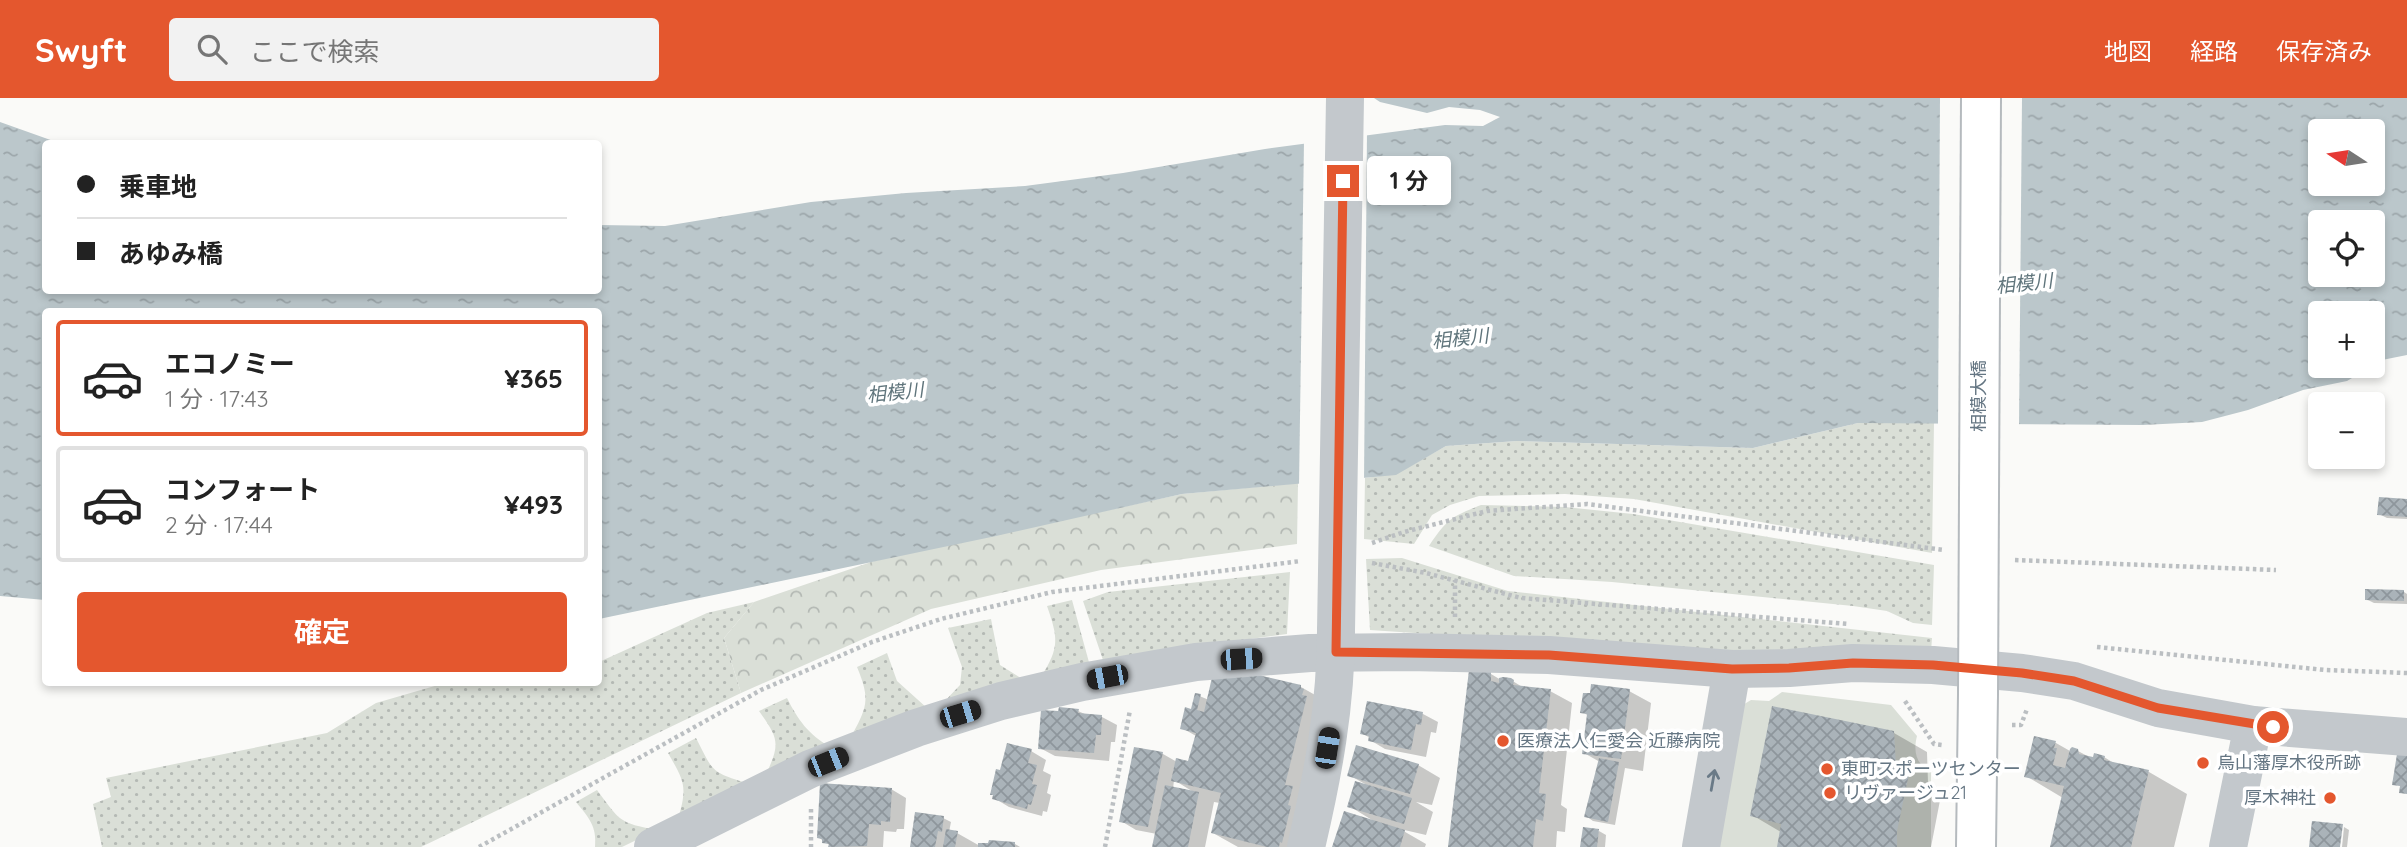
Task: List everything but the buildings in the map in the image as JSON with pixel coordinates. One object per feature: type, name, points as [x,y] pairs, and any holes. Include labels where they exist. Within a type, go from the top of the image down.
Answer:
[{"type":"main road","name":"相模大橋","points":[[1976,847],[1981,98]]},
{"type":"street","points":[[1306,847],[1324,767],[1333,709],[1345,98]]},
{"type":"street","points":[[653,847],[810,769],[903,733],[1001,701],[1133,672],[1336,641],[1732,669],[1867,663],[1933,665],[2074,681],[2158,708],[2253,725],[2407,737]]},
{"type":"street","points":[[1701,847],[1732,669]]},
{"type":"street","points":[[2228,847],[2253,725]]},
{"type":"path","points":[[1368,545],[1404,532],[1486,512],[1587,504],[1951,551]]},
{"type":"path","points":[[2014,560],[2276,570]]},
{"type":"path","points":[[2214,660],[2325,670],[2407,673]]},
{"type":"path","points":[[1105,847],[1129,724],[1133,672]]},
{"type":"path","points":[[1905,701],[1934,744],[1977,747]]},
{"type":"green space","points":[[1858,423],[1934,423],[1932,553],[1634,499],[1565,494],[1479,496],[1450,505],[1432,515],[1414,544],[1364,539],[1365,478],[1396,474],[1446,446],[1517,441],[1753,448]]},
{"type":"green space","points":[[1298,483],[1297,544],[1101,570],[931,609],[741,693],[724,638],[754,602],[874,561],[1182,494]]},
{"type":"green space","points":[[1481,505],[1565,507],[1633,514],[1934,565],[1932,625],[1913,623],[1887,611],[1853,606],[1612,582],[1514,576],[1429,546],[1450,520]]},
{"type":"green space","points":[[1402,558],[1508,591],[1932,638],[1931,652],[1769,657],[1370,630],[1366,559]]},
{"type":"green space","points":[[1290,572],[1287,634],[1191,647],[1104,663],[1083,601],[1108,592]]},
{"type":"green space","points":[[1072,600],[1090,666],[1041,677],[1052,658],[1055,642],[1047,606]]},
{"type":"green space","points":[[754,602],[724,638],[741,693],[421,847],[102,847],[93,804],[111,797],[106,778],[327,733],[376,703],[435,686],[602,686],[602,661],[707,613]]},
{"type":"green space","points":[[991,619],[1000,665],[1027,682],[943,703],[960,685],[962,667],[948,628]]},
{"type":"green space","points":[[887,653],[897,681],[927,708],[850,739],[865,704],[864,688],[857,667]]},
{"type":"green space","name":"東町スポーツセンター","points":[[1782,692],[1891,705],[1917,736],[1915,747],[1919,762],[1931,771],[1931,847],[1714,847],[1736,709],[1751,700],[1769,701]]},
{"type":"green space","points":[[787,698],[804,726],[830,747],[766,774],[774,755],[775,741],[759,711]]},
{"type":"green space","points":[[696,738],[714,769],[747,783],[678,819],[683,799],[683,784],[668,753]]},
{"type":"green space","points":[[597,790],[621,819],[657,830],[622,847],[595,847],[593,828],[576,802]]},
{"type":"water","name":"相模川","points":[[1374,98],[2407,98],[2407,355],[2385,359],[2385,301],[2308,301],[2308,378],[2352,378],[2303,390],[2248,410],[2202,422],[2143,425],[1858,423],[1753,448],[1517,441],[1446,446],[1396,475],[1182,494],[602,618],[602,308],[42,308],[42,600],[0,596],[0,122],[51,140],[42,140],[42,294],[602,294],[602,225],[665,226],[811,202],[1025,186],[1265,149],[1445,125],[1483,126],[1500,117],[1480,110],[1449,107],[1427,113],[1380,102]]},
{"type":"pier","points":[[1940,98],[2022,98],[2019,427],[1938,427]]},
{"type":"pier","points":[[1367,132],[1364,482],[1299,487],[1304,141]]},
{"type":"place","name":"医療法人仁愛会 近藤病院","points":[[1503,741]]},
{"type":"place","name":"烏山藩厚木役所跡","points":[[2203,763]]},
{"type":"place","name":"東町スポーツセンター","points":[[1827,769]]},
{"type":"place","name":"リヴァージュ21","points":[[1830,793]]},
{"type":"place","name":"厚木神社","points":[[2330,798]]},
{"type":"route","points":[[1343,181],[1336,652],[1549,655],[1732,669],[1853,663],[1933,665],[2074,681],[2158,708],[2273,727]]}]
